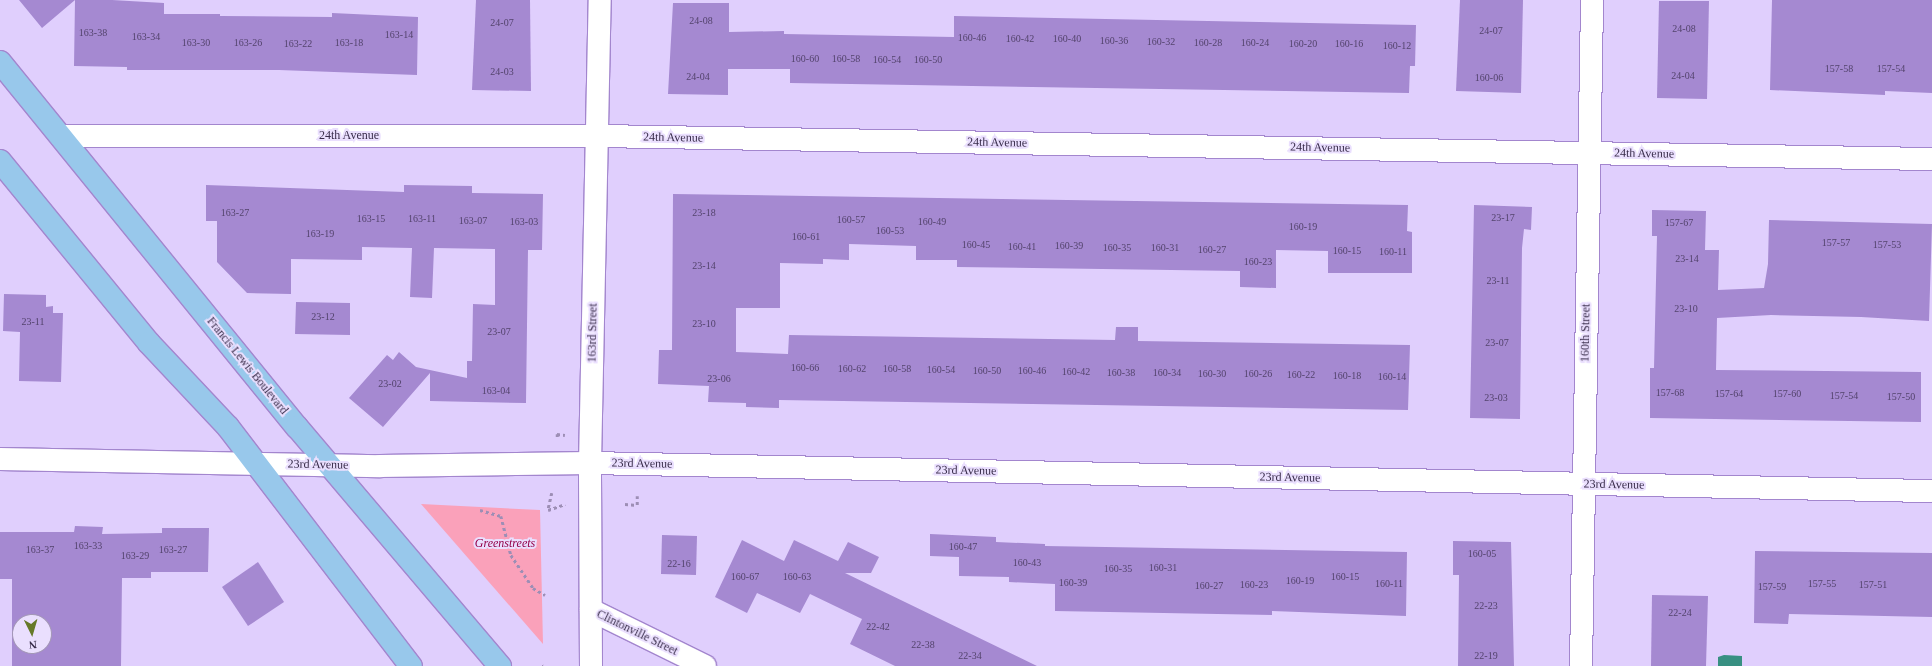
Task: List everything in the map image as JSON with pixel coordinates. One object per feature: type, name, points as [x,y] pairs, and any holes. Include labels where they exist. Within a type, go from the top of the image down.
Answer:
[{"type":"main road","name":"Francis Lewis Boulevard","points":[[0,62],[330,465],[500,666]]},
{"type":"main road","points":[[0,161],[149,343],[228,427],[411,666]]},
{"type":"street","name":"163rd Street","points":[[591,666],[590,463],[600,0]]},
{"type":"street","name":"160th Street","points":[[1581,666],[1592,0]]},
{"type":"street","name":"24th Avenue","points":[[61,136],[598,136],[1932,159]]},
{"type":"street","name":"23rd Avenue","points":[[0,459],[330,465],[590,463],[1932,491]]},
{"type":"street","name":"Clintonville Street","points":[[591,610],[706,666]]},
{"type":"path","points":[[552,493],[548,510],[565,504]]},
{"type":"path","points":[[625,504],[637,504],[637,496]]},
{"type":"path","points":[[480,510],[501,516],[512,555],[533,588],[545,595]]},
{"type":"green space","name":"Greenstreets","points":[[421,504],[540,510],[543,644]]},
{"type":"shaded area","points":[[1724,655],[1742,656],[1742,666],[1718,666],[1718,657]]},
{"type":"building","points":[[19,0],[75,0],[42,28]]},
{"type":"building","points":[[75,0],[112,0],[164,3],[164,14],[332,17],[332,13],[418,17],[417,75],[279,70],[127,70],[127,67],[74,66]]},
{"type":"building","points":[[476,0],[530,0],[531,91],[472,90]]},
{"type":"building","points":[[1460,0],[1523,0],[1521,93],[1456,91]]},
{"type":"building","points":[[1772,0],[1932,0],[1932,93],[1885,91],[1885,95],[1770,90]]},
{"type":"building","points":[[1659,1],[1709,1],[1707,99],[1657,98]]},
{"type":"building","points":[[673,3],[729,3],[729,32],[784,31],[784,34],[954,37],[954,16],[1416,25],[1415,66],[1410,66],[1409,93],[790,83],[790,69],[728,69],[728,95],[668,94]]},
{"type":"building","points":[[206,185],[404,192],[404,185],[472,186],[472,193],[543,194],[542,250],[528,250],[526,403],[430,401],[430,373],[383,427],[349,398],[387,355],[393,360],[399,352],[416,367],[467,378],[467,361],[472,361],[473,304],[495,305],[495,249],[434,248],[432,298],[410,297],[412,248],[362,247],[362,260],[291,259],[291,294],[247,293],[217,262],[217,221],[206,221]]},
{"type":"building","points":[[673,194],[1408,205],[1407,231],[1412,232],[1412,273],[1328,273],[1328,251],[1276,250],[1276,288],[1240,287],[1240,271],[957,267],[957,260],[916,260],[916,246],[849,244],[849,260],[823,259],[823,264],[780,263],[780,308],[736,308],[736,352],[788,354],[789,335],[1115,340],[1116,327],[1138,327],[1138,341],[1410,345],[1408,410],[779,400],[779,408],[746,407],[746,403],[708,402],[709,386],[658,384],[659,350],[672,350]]},
{"type":"building","points":[[1474,205],[1532,207],[1531,230],[1524,229],[1522,248],[1520,419],[1470,418]]},
{"type":"building","points":[[1652,210],[1706,211],[1705,250],[1719,250],[1718,290],[1764,288],[1768,264],[1769,220],[1932,224],[1929,321],[1861,317],[1771,315],[1717,318],[1716,370],[1921,372],[1921,422],[1650,418],[1650,368],[1654,368],[1657,236],[1652,236]]},
{"type":"building","points":[[4,294],[46,295],[46,307],[53,306],[53,313],[63,313],[61,382],[19,381],[20,332],[3,331]]},
{"type":"building","points":[[296,302],[350,303],[350,335],[295,334]]},
{"type":"building","points":[[75,526],[103,527],[102,534],[162,533],[162,528],[209,528],[208,572],[151,572],[151,578],[122,578],[121,666],[12,666],[12,654],[52,654],[52,614],[12,614],[12,579],[0,579],[0,532],[74,532]]},
{"type":"building","points":[[930,534],[996,537],[996,542],[1045,544],[1045,546],[1407,552],[1406,616],[1272,611],[1272,615],[1055,611],[1055,584],[1009,582],[1009,577],[959,576],[959,557],[930,556]]},
{"type":"building","points":[[662,535],[697,536],[696,575],[661,574]]},
{"type":"building","points":[[742,540],[784,561],[794,540],[838,561],[848,542],[879,557],[871,573],[845,573],[1037,666],[895,666],[850,644],[862,619],[810,594],[800,613],[757,593],[747,613],[715,597]]},
{"type":"building","points":[[1453,541],[1511,542],[1514,666],[1458,666],[1459,575],[1453,575]]},
{"type":"building","points":[[1755,551],[1932,553],[1932,617],[1789,614],[1788,624],[1754,623]]},
{"type":"building","points":[[258,562],[284,602],[248,626],[222,587]]},
{"type":"building","points":[[1652,595],[1708,596],[1706,666],[1651,666]]}]
